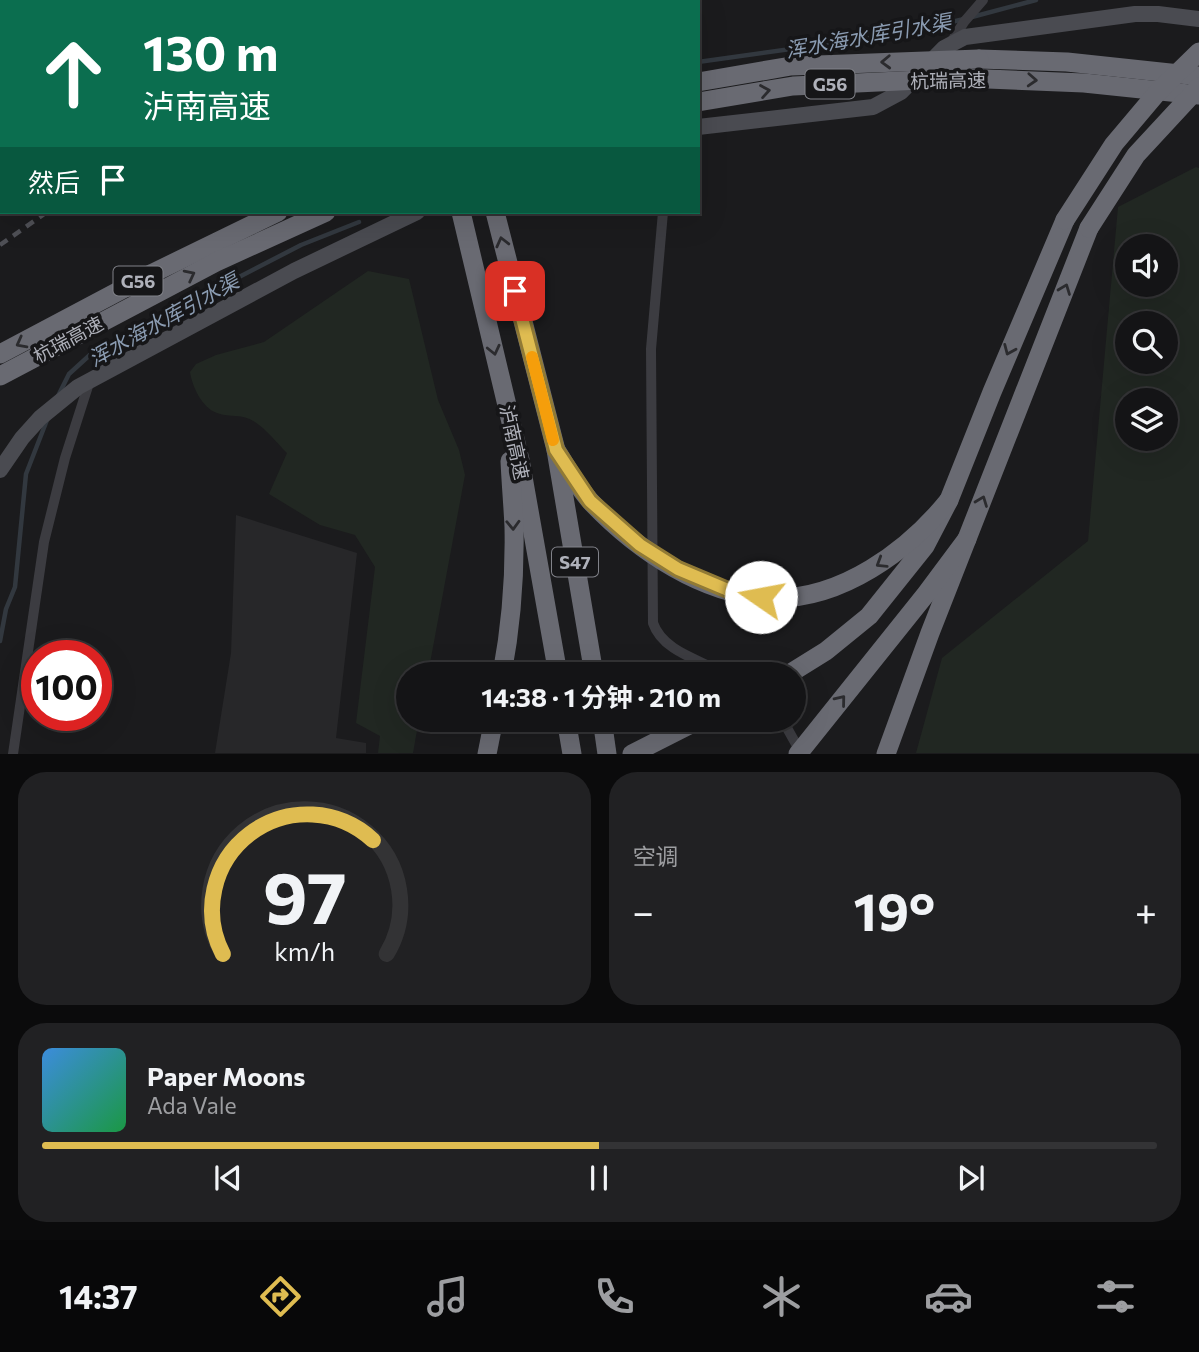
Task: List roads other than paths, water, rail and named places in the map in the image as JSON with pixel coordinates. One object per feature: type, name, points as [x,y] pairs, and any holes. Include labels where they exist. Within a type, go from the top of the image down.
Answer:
[{"type":"highway","points":[[806,663],[869,616],[925,546],[949,500],[1065,220],[1114,144],[1157,93],[1199,52]]},
{"type":"highway","name":"杭瑞高速","points":[[700,82],[791,66],[979,59],[1067,62],[1199,76]]},
{"type":"highway","name":"杭瑞高速","points":[[700,102],[793,86],[963,78],[1084,83],[1199,96]]},
{"type":"highway","points":[[886,754],[930,633],[1088,228],[1136,155],[1199,87]]},
{"type":"highway","name":"杭瑞高速","points":[[0,354],[153,273],[274,214]]},
{"type":"highway","name":"杭瑞高速","points":[[0,376],[204,268],[322,214]]},
{"type":"highway","name":"泸南高速","points":[[461,214],[520,460],[556,662]]},
{"type":"highway","name":"泸南高速","points":[[496,214],[556,450],[592,662]]},
{"type":"highway","points":[[504,662],[510,631],[514,528],[508,408]]},
{"type":"highway","points":[[556,450],[590,501],[640,545],[702,581],[761,597],[776,598],[818,591],[859,576],[910,542],[949,500]]},
{"type":"highway","points":[[799,754],[967,539]]},
{"type":"highway","points":[[487,754],[491,732]]},
{"type":"highway","points":[[568,732],[572,754]]},
{"type":"highway","points":[[604,732],[607,754]]},
{"type":"highway","points":[[632,754],[675,732]]},
{"type":"main road","points":[[700,127],[873,107],[901,92],[950,44],[975,35],[1098,18],[1158,14],[1199,19]]},
{"type":"main road","points":[[0,470],[40,418],[64,397],[90,380],[294,271],[413,214]]},
{"type":"street","points":[[950,44],[981,3]]},
{"type":"street","points":[[663,214],[651,349],[653,623],[658,634],[667,643],[703,662]]},
{"type":"street","points":[[13,754],[44,542],[65,458],[90,380]]},
{"type":"street","points":[[788,732],[799,754]]},
{"type":"waterway","name":"浑水海水库引水渠","points":[[972,17],[1036,0]]},
{"type":"waterway","name":"浑水海水库引水渠","points":[[700,62],[906,33],[964,19]]},
{"type":"waterway","name":"浑水海水库引水渠","points":[[58,396],[69,374],[92,353],[301,245],[359,222]]},
{"type":"waterway","name":"浑水海水库引水渠","points":[[0,641],[6,609],[15,587],[26,474],[47,420]]},
{"type":"railway","points":[[0,245],[44,214]]}]
